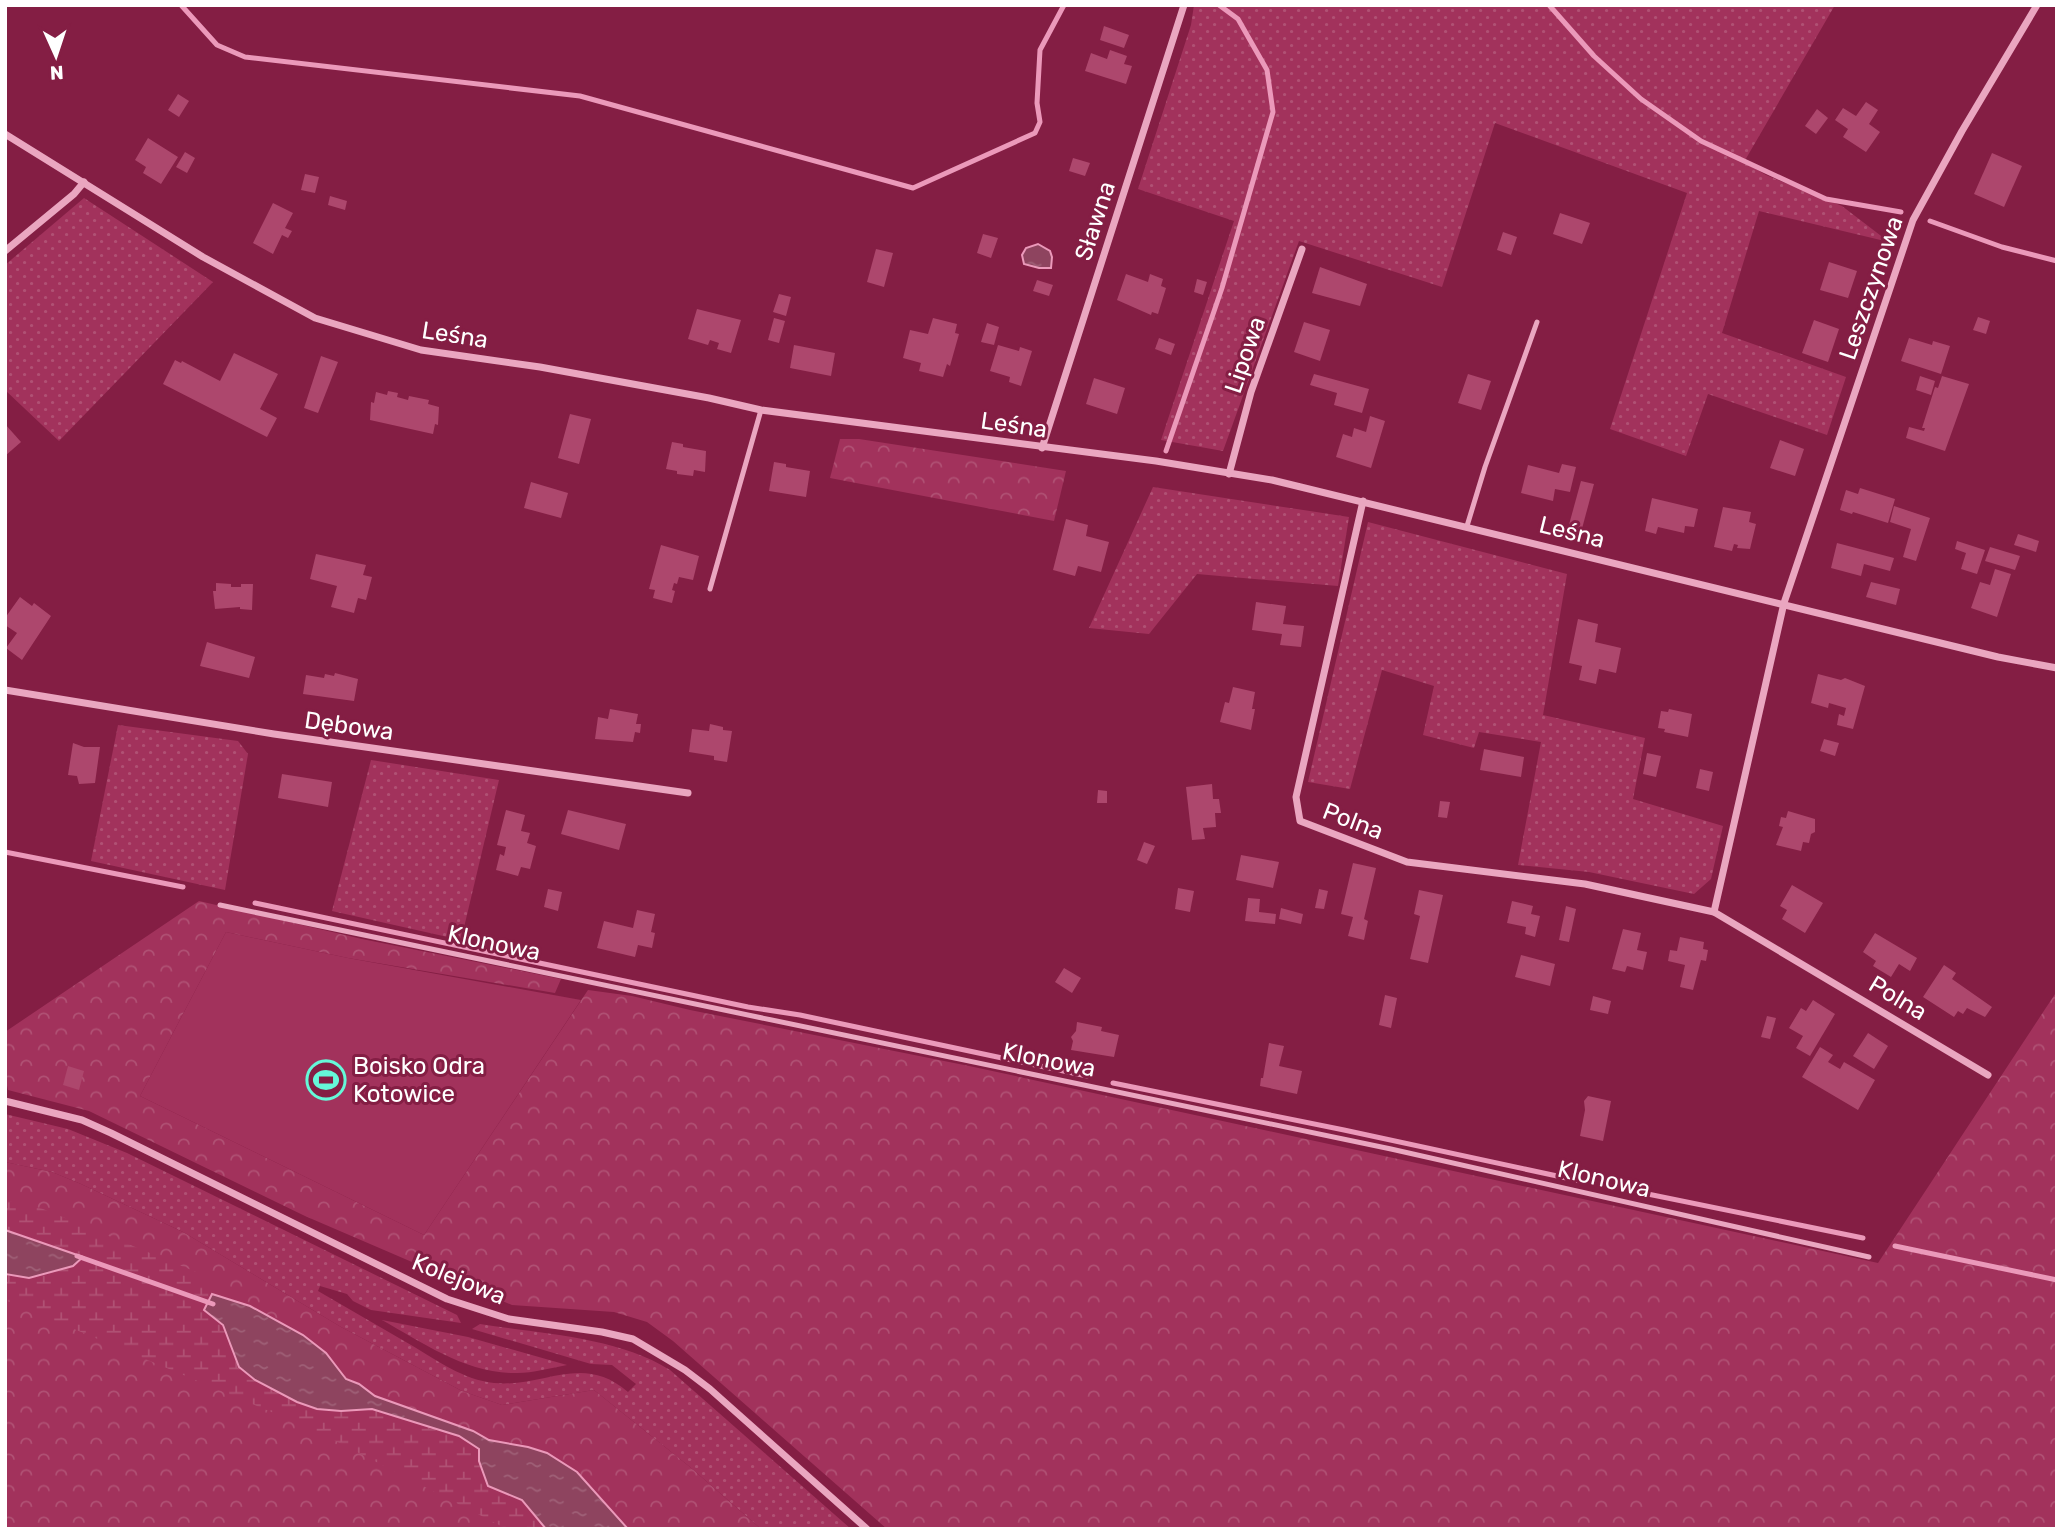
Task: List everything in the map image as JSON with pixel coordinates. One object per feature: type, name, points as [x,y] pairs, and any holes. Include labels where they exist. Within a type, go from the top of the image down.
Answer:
[{"type":"street","name":"Sławna","points":[[1042,448],[1184,5]]},
{"type":"street","name":"Leszczynowa","points":[[1784,603],[1913,220],[2037,5]]},
{"type":"street","name":"Leśna","points":[[5,134],[215,264],[315,318],[354,332],[421,350],[540,367],[761,410],[1156,461],[1272,480],[1998,657],[2057,668]]},
{"type":"street","points":[[5,251],[74,194],[84,182]]},
{"type":"street","name":"Lipowa","points":[[1229,474],[1251,392],[1302,249]]},
{"type":"street","name":"Polna","points":[[1363,501],[1296,797],[1300,821],[1407,862],[1585,884],[1714,912],[1989,1076]]},
{"type":"street","points":[[1714,912],[1784,603]]},
{"type":"street","name":"Dębowa","points":[[5,690],[274,734],[688,793]]},
{"type":"street","name":"Kolejowa","points":[[5,1101],[82,1120],[447,1299],[509,1319],[602,1332],[633,1339],[648,1346],[710,1389],[867,1529]]},
{"type":"lane","points":[[1467,526],[1485,467],[1537,322]]},
{"type":"lane","points":[[710,589],[761,410]]},
{"type":"lane","name":"Klonowa","points":[[220,905],[1391,1149],[1869,1257]]},
{"type":"green space","points":[[1194,5],[1835,5],[1744,162],[1766,175],[1842,206],[1889,242],[1759,211],[1722,333],[1846,377],[1827,435],[1708,394],[1686,456],[1610,429],[1687,193],[1495,123],[1442,287],[1299,241],[1223,451],[1161,440],[1234,221],[1138,189],[1191,25]]},
{"type":"green space","points":[[84,198],[213,282],[59,441],[5,390],[5,265]]},
{"type":"green space","points":[[840,439],[859,439],[1066,471],[1054,521],[830,478]]},
{"type":"green space","points":[[1153,487],[1349,517],[1338,586],[1197,574],[1149,634],[1089,628]]},
{"type":"green space","points":[[1368,522],[1567,574],[1543,715],[1645,738],[1633,799],[1723,826],[1711,879],[1694,894],[1589,872],[1518,865],[1541,742],[1479,732],[1474,748],[1423,735],[1434,686],[1382,670],[1350,789],[1308,782]]},
{"type":"green space","points":[[118,725],[238,741],[248,754],[225,890],[91,861]]},
{"type":"green space","points":[[371,760],[499,780],[461,940],[332,911]]},
{"type":"green space","points":[[199,901],[362,939],[561,979],[555,993],[348,958],[226,932],[140,1096],[424,1235],[588,990],[632,996],[969,1066],[1878,1263],[2057,991],[2057,1529],[887,1529],[673,1341],[647,1322],[614,1312],[512,1305],[305,1216],[89,1111],[8,1090],[5,1076],[5,1032]]},
{"type":"green space","points":[[226,932],[348,958],[581,1000],[424,1235],[140,1096]]},
{"type":"green space","points":[[5,1114],[68,1129],[127,1153],[457,1315],[461,1323],[371,1310],[353,1301],[347,1294],[320,1286],[318,1291],[461,1374],[494,1383],[512,1383],[562,1374],[595,1374],[611,1380],[628,1392],[636,1384],[612,1365],[591,1364],[472,1329],[480,1324],[578,1338],[627,1350],[649,1359],[670,1370],[851,1529],[761,1529],[690,1467],[594,1390],[502,1405],[462,1391],[341,1327],[183,1232],[52,1172],[5,1162]]},
{"type":"green space","points":[[5,1162],[52,1172],[183,1232],[341,1327],[462,1391],[502,1405],[594,1390],[690,1467],[761,1529],[5,1529]]},
{"type":"green space","points":[[5,1200],[43,1209],[206,1276],[212,1294],[204,1310],[223,1325],[255,1380],[357,1411],[372,1409],[459,1436],[479,1449],[479,1461],[488,1486],[522,1500],[546,1529],[507,1529],[312,1429],[5,1300],[5,1274],[29,1278],[73,1266],[82,1257],[5,1230]]},
{"type":"green space","points":[[382,1320],[468,1337],[567,1365],[520,1373],[478,1368],[444,1355]]},
{"type":"water","points":[[1038,244],[1050,251],[1051,268],[1024,264],[1022,255],[1026,248]]},
{"type":"water","points":[[5,1230],[83,1257],[73,1266],[29,1278],[5,1274]]},
{"type":"water","points":[[212,1294],[250,1306],[303,1335],[326,1353],[346,1379],[359,1384],[375,1396],[473,1431],[489,1440],[547,1453],[577,1472],[628,1529],[546,1529],[522,1500],[488,1486],[479,1461],[479,1449],[459,1436],[372,1409],[317,1409],[297,1402],[255,1380],[239,1367],[223,1325],[204,1310]]},
{"type":"building","points":[[1104,26],[1129,35],[1124,48],[1100,40]]},
{"type":"building","points":[[1110,50],[1127,56],[1124,64],[1132,66],[1126,84],[1085,71],[1091,53],[1107,59]]},
{"type":"building","points":[[178,94],[189,101],[179,117],[168,110]]},
{"type":"building","points":[[1866,102],[1878,110],[1869,124],[1880,132],[1866,152],[1843,137],[1848,129],[1835,120],[1843,108],[1856,116]]},
{"type":"building","points":[[1817,109],[1828,118],[1816,134],[1805,126]]},
{"type":"building","points":[[148,138],[178,157],[161,184],[143,173],[146,167],[135,160]]},
{"type":"building","points":[[185,152],[195,158],[187,173],[176,167]]},
{"type":"building","points":[[1992,153],[2022,166],[2004,207],[1974,194]]},
{"type":"building","points":[[1073,158],[1090,163],[1085,176],[1069,171]]},
{"type":"building","points":[[305,174],[319,177],[315,193],[301,190]]},
{"type":"building","points":[[330,196],[347,201],[345,210],[328,205]]},
{"type":"building","points":[[273,203],[293,213],[285,228],[292,231],[288,238],[282,235],[273,254],[253,243]]},
{"type":"building","points":[[1560,213],[1590,223],[1582,244],[1553,234]]},
{"type":"building","points":[[1503,232],[1517,237],[1511,255],[1497,250]]},
{"type":"building","points":[[983,234],[998,238],[991,258],[977,253]]},
{"type":"building","points":[[876,249],[893,253],[884,287],[867,282]]},
{"type":"building","points":[[1829,262],[1857,271],[1848,298],[1820,290]]},
{"type":"building","points":[[1320,267],[1367,284],[1360,306],[1312,293]]},
{"type":"building","points":[[1126,274],[1148,282],[1150,274],[1163,279],[1161,286],[1166,288],[1158,314],[1152,312],[1151,315],[1117,300]]},
{"type":"building","points":[[1197,279],[1207,282],[1203,295],[1194,292]]},
{"type":"building","points":[[1037,280],[1053,285],[1049,296],[1033,291]]},
{"type":"building","points":[[779,294],[791,297],[786,316],[773,312]]},
{"type":"building","points":[[697,309],[741,320],[731,353],[717,349],[719,343],[710,340],[708,345],[688,339]]},
{"type":"building","points":[[1978,317],[1990,321],[1986,334],[1973,330]]},
{"type":"building","points":[[774,318],[785,321],[779,343],[768,340]]},
{"type":"building","points":[[933,318],[957,324],[955,333],[959,334],[950,366],[947,364],[943,377],[919,371],[921,363],[903,358],[910,330],[928,334]]},
{"type":"building","points":[[1814,320],[1839,329],[1828,362],[1802,353]]},
{"type":"building","points":[[1304,322],[1330,330],[1320,361],[1294,352]]},
{"type":"building","points":[[987,323],[999,327],[994,345],[981,342]]},
{"type":"building","points":[[1159,338],[1175,344],[1171,355],[1155,349]]},
{"type":"building","points":[[1909,338],[1932,345],[1933,341],[1950,346],[1941,374],[1901,361]]},
{"type":"building","points":[[794,345],[835,353],[831,376],[790,368]]},
{"type":"building","points":[[998,345],[1019,351],[1020,347],[1032,351],[1021,386],[1009,382],[1010,377],[990,371]]},
{"type":"building","points":[[234,353],[278,374],[260,409],[277,418],[267,437],[163,384],[175,360],[220,381]]},
{"type":"building","points":[[321,356],[338,362],[318,413],[304,408]]},
{"type":"building","points":[[1314,374],[1369,389],[1362,413],[1334,405],[1337,393],[1310,385]]},
{"type":"building","points":[[1468,374],[1491,381],[1481,410],[1458,403]]},
{"type":"building","points":[[1920,376],[1935,381],[1931,395],[1916,390]]},
{"type":"building","points":[[1942,376],[1969,384],[1945,451],[1906,438],[1909,427],[1924,431],[1925,428],[1922,428],[1935,387],[1938,388]]},
{"type":"building","points":[[1094,378],[1125,388],[1117,414],[1086,404]]},
{"type":"building","points":[[388,391],[398,393],[397,397],[408,400],[409,396],[429,400],[428,404],[439,407],[438,425],[435,424],[433,434],[370,420],[371,402],[374,403],[376,392],[387,395]]},
{"type":"building","points":[[570,414],[591,419],[579,464],[558,458]]},
{"type":"building","points":[[1370,416],[1385,421],[1371,468],[1336,457],[1343,434],[1352,437],[1354,428],[1366,432]]},
{"type":"building","points":[[5,424],[21,442],[5,456]]},
{"type":"building","points":[[1780,440],[1804,449],[1795,476],[1770,468]]},
{"type":"building","points":[[672,442],[706,451],[705,472],[694,470],[693,476],[666,469]]},
{"type":"building","points":[[774,462],[810,471],[806,497],[769,491]]},
{"type":"building","points":[[1562,464],[1576,467],[1570,492],[1555,489],[1553,501],[1521,493],[1528,465],[1559,473]]},
{"type":"building","points":[[1581,481],[1594,484],[1580,536],[1567,532]]},
{"type":"building","points":[[531,482],[568,493],[561,518],[524,508]]},
{"type":"building","points":[[1860,488],[1895,499],[1888,523],[1840,510],[1846,490],[1858,494]]},
{"type":"building","points":[[1652,498],[1698,509],[1694,527],[1685,526],[1684,533],[1658,527],[1656,534],[1645,531]]},
{"type":"building","points":[[1894,506],[1930,518],[1916,561],[1903,557],[1911,529],[1890,522]]},
{"type":"building","points":[[1723,507],[1751,512],[1749,522],[1756,524],[1750,549],[1737,548],[1738,545],[1734,544],[1732,551],[1714,547]]},
{"type":"building","points":[[1066,519],[1088,525],[1086,536],[1109,542],[1101,572],[1078,566],[1075,576],[1053,570]]},
{"type":"building","points":[[2018,534],[2039,541],[2036,552],[2014,545]]},
{"type":"building","points":[[1957,541],[1985,550],[1977,574],[1961,569],[1966,553],[1955,549]]},
{"type":"building","points":[[1837,543],[1894,558],[1890,571],[1864,564],[1861,576],[1831,568]]},
{"type":"building","points":[[661,545],[699,556],[693,580],[679,577],[677,584],[674,583],[672,603],[653,598],[655,590],[649,589]]},
{"type":"building","points":[[1990,547],[2020,556],[2015,570],[1985,561]]},
{"type":"building","points":[[316,554],[366,565],[363,575],[372,577],[366,600],[358,598],[354,613],[331,607],[337,586],[310,579]]},
{"type":"building","points":[[1995,569],[2011,574],[1997,617],[1971,608],[1980,582],[1990,585]]},
{"type":"building","points":[[1871,582],[1900,589],[1896,605],[1866,597]]},
{"type":"building","points":[[216,583],[231,584],[231,587],[253,584],[252,610],[240,607],[215,609],[213,591],[216,591]]},
{"type":"building","points":[[20,597],[32,606],[34,603],[51,616],[22,660],[6,648],[17,633],[5,625],[5,618]]},
{"type":"building","points":[[1256,602],[1286,606],[1283,624],[1304,626],[1301,647],[1280,645],[1282,634],[1252,630]]},
{"type":"building","points":[[1578,619],[1598,624],[1595,642],[1621,648],[1616,673],[1599,669],[1596,684],[1579,680],[1582,666],[1569,663]]},
{"type":"building","points":[[207,642],[255,657],[249,678],[200,666]]},
{"type":"building","points":[[335,673],[358,679],[354,701],[303,694],[306,675],[324,678],[325,674],[334,676]]},
{"type":"building","points":[[1818,674],[1841,680],[1845,678],[1865,686],[1853,729],[1837,725],[1839,714],[1844,716],[1846,708],[1829,703],[1828,708],[1811,703]]},
{"type":"building","points":[[1233,687],[1255,692],[1251,730],[1220,722],[1225,702],[1229,703]]},
{"type":"building","points":[[610,709],[638,714],[636,724],[641,724],[640,733],[635,732],[633,742],[595,739],[598,717],[608,719]]},
{"type":"building","points":[[1669,709],[1692,714],[1688,737],[1664,732],[1665,729],[1658,728],[1661,711],[1668,712]]},
{"type":"building","points":[[710,724],[732,731],[727,762],[714,760],[714,756],[689,752],[692,729],[709,731]]},
{"type":"building","points":[[1824,739],[1839,743],[1835,756],[1820,751]]},
{"type":"building","points":[[73,743],[84,747],[100,747],[95,783],[79,784],[77,776],[68,775]]},
{"type":"building","points":[[1484,749],[1524,757],[1521,777],[1480,770]]},
{"type":"building","points":[[1647,753],[1661,756],[1656,777],[1643,774]]},
{"type":"building","points":[[1700,769],[1713,772],[1709,791],[1696,788]]},
{"type":"building","points":[[282,774],[332,782],[328,807],[278,798]]},
{"type":"building","points":[[1212,784],[1213,799],[1219,799],[1221,813],[1215,813],[1216,827],[1203,828],[1205,839],[1192,840],[1186,787]]},
{"type":"building","points":[[1098,790],[1107,791],[1107,803],[1097,803]]},
{"type":"building","points":[[1440,801],[1450,802],[1447,818],[1438,817]]},
{"type":"building","points":[[506,810],[525,815],[521,831],[530,833],[527,843],[536,846],[530,869],[521,867],[518,876],[496,870],[500,854],[504,856],[506,847],[497,845]]},
{"type":"building","points":[[568,810],[626,824],[619,850],[561,834]]},
{"type":"building","points":[[1788,811],[1815,819],[1815,832],[1811,834],[1809,843],[1803,842],[1801,851],[1776,845],[1783,827],[1779,826],[1781,817],[1786,818]]},
{"type":"building","points":[[1144,842],[1155,846],[1147,864],[1137,860]]},
{"type":"building","points":[[1241,855],[1279,862],[1273,888],[1236,880]]},
{"type":"building","points":[[1353,863],[1376,868],[1364,919],[1368,921],[1364,940],[1348,936],[1353,917],[1341,914]]},
{"type":"building","points":[[1792,885],[1823,903],[1805,933],[1782,919],[1787,910],[1780,906]]},
{"type":"building","points":[[1178,888],[1194,891],[1190,912],[1175,909]]},
{"type":"building","points":[[548,889],[562,892],[558,911],[544,907]]},
{"type":"building","points":[[1319,889],[1328,891],[1324,909],[1315,908]]},
{"type":"building","points":[[1419,890],[1443,895],[1428,963],[1410,959],[1420,916],[1414,914]]},
{"type":"building","points":[[1248,898],[1260,899],[1259,912],[1276,914],[1275,924],[1245,921]]},
{"type":"building","points":[[1512,901],[1533,906],[1531,914],[1540,916],[1535,937],[1525,934],[1526,927],[1507,923]]},
{"type":"building","points":[[1566,906],[1576,909],[1569,942],[1559,940]]},
{"type":"building","points":[[1281,908],[1303,914],[1301,924],[1279,919]]},
{"type":"building","points":[[637,910],[655,914],[651,932],[655,933],[652,948],[638,945],[635,957],[597,948],[604,921],[633,928]]},
{"type":"building","points":[[1623,929],[1641,933],[1637,950],[1647,952],[1643,970],[1627,966],[1625,972],[1612,969]]},
{"type":"building","points":[[1875,933],[1917,958],[1910,971],[1899,964],[1891,977],[1873,966],[1876,961],[1863,952]]},
{"type":"building","points":[[1680,937],[1704,942],[1703,949],[1708,950],[1706,961],[1701,960],[1693,990],[1680,987],[1685,965],[1668,961],[1670,950],[1677,951]]},
{"type":"building","points":[[1521,955],[1555,964],[1550,986],[1515,977]]},
{"type":"building","points":[[1944,965],[1956,973],[1952,979],[1992,1007],[1985,1017],[1967,1008],[1963,1014],[1958,1011],[1954,1017],[1923,997]]},
{"type":"building","points":[[1064,968],[1081,978],[1072,993],[1055,982]]},
{"type":"building","points":[[1385,995],[1397,998],[1391,1028],[1379,1025]]},
{"type":"building","points":[[1593,996],[1611,1001],[1608,1014],[1590,1010]]},
{"type":"building","points":[[1813,1000],[1835,1014],[1810,1056],[1796,1048],[1803,1036],[1789,1028],[1801,1008],[1806,1011]]},
{"type":"building","points":[[1767,1016],[1776,1018],[1770,1039],[1761,1037]]},
{"type":"building","points":[[1077,1022],[1102,1027],[1101,1031],[1119,1035],[1114,1057],[1071,1050],[1071,1037],[1076,1031]]},
{"type":"building","points":[[1868,1033],[1888,1046],[1874,1069],[1853,1056]]},
{"type":"building","points":[[1269,1043],[1284,1046],[1279,1066],[1302,1071],[1297,1094],[1260,1086]]},
{"type":"building","points":[[1820,1047],[1833,1055],[1828,1062],[1840,1069],[1844,1062],[1875,1080],[1858,1110],[1802,1077]]},
{"type":"building","points":[[68,1066],[84,1071],[79,1090],[63,1085]]},
{"type":"building","points":[[1588,1096],[1611,1101],[1603,1141],[1580,1136],[1584,1101]]},
{"type":"waterway","points":[[181,5],[217,45],[245,57],[580,96],[913,188],[1035,133],[1040,122],[1037,103],[1040,50],[1064,5]]},
{"type":"waterway","points":[[1166,451],[1222,288],[1273,112],[1267,70],[1238,19],[1219,5]]},
{"type":"waterway","points":[[1549,5],[1594,56],[1641,99],[1701,141],[1826,199],[1901,212]]},
{"type":"waterway","points":[[1930,221],[2002,247],[2057,261]]},
{"type":"waterway","points":[[5,852],[183,887]]},
{"type":"waterway","points":[[255,903],[1087,1076]]},
{"type":"waterway","points":[[1113,1083],[1585,1182]]},
{"type":"waterway","points":[[1633,1191],[1863,1238]]},
{"type":"waterway","points":[[1895,1246],[2057,1280]]},
{"type":"waterway","points":[[77,1256],[213,1304]]},
{"type":"place","name":"Boisko Odra Kotowice","points":[[326,1080]]}]
